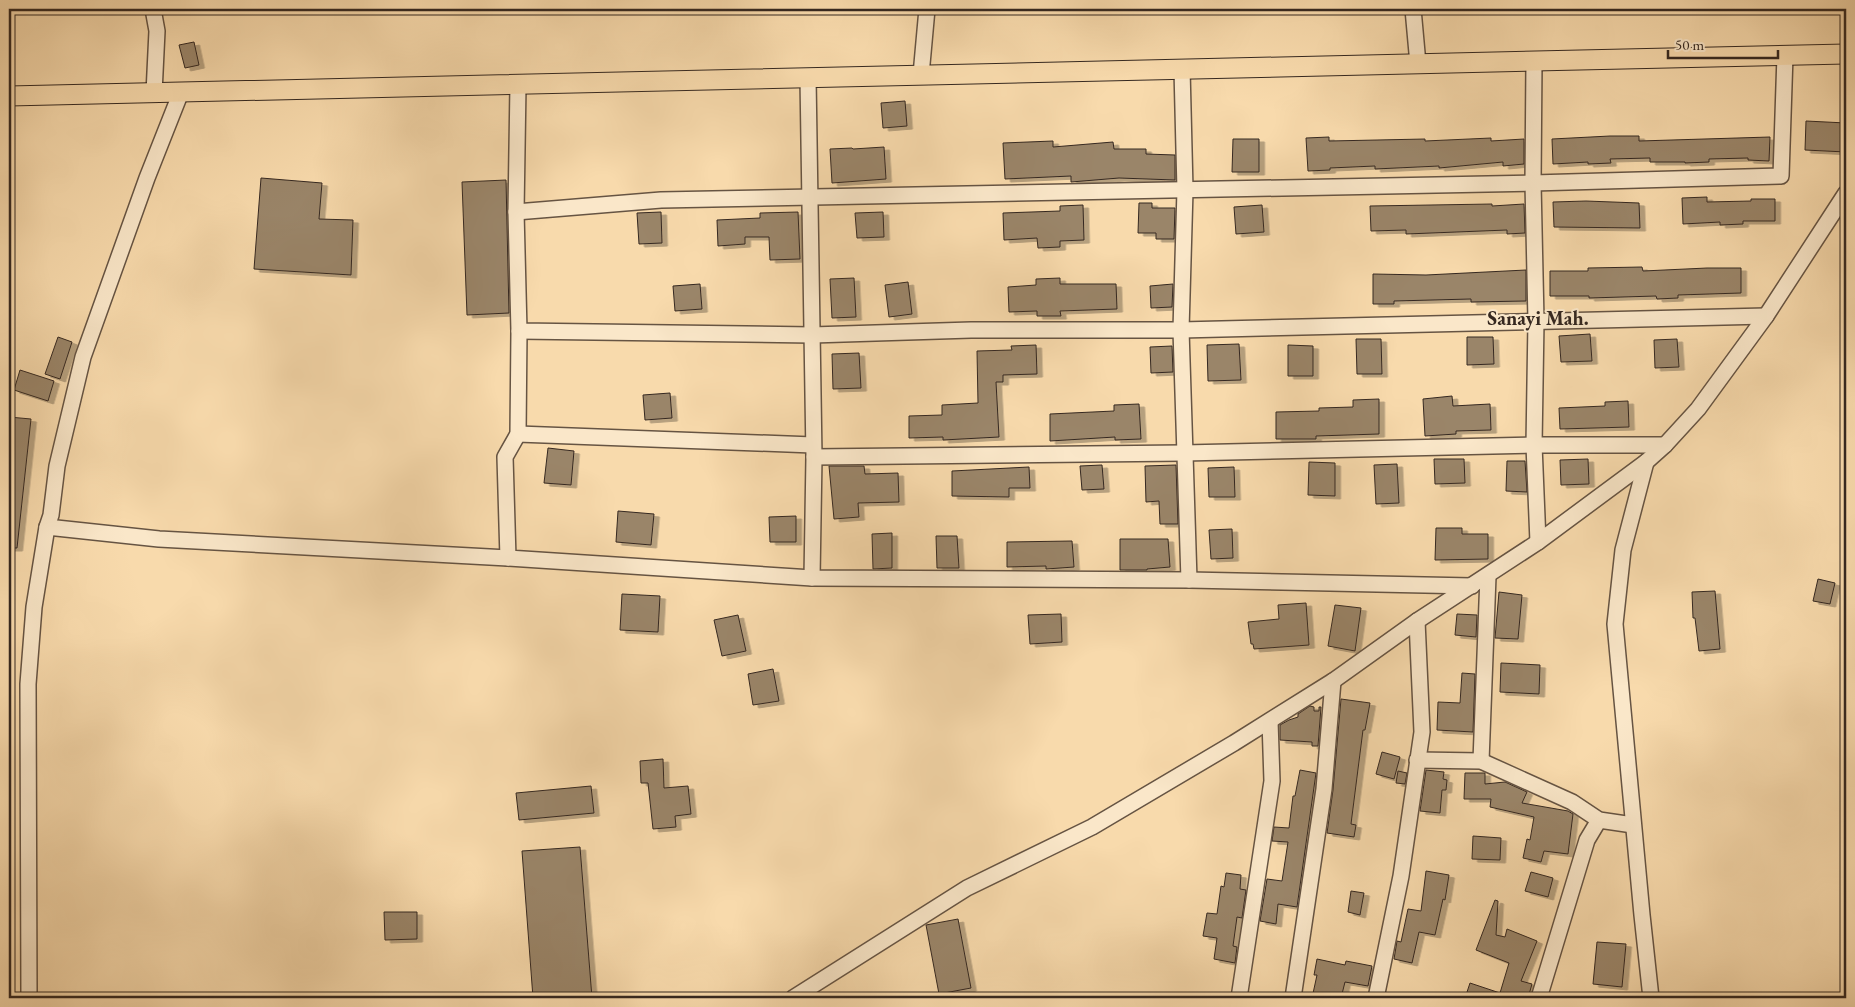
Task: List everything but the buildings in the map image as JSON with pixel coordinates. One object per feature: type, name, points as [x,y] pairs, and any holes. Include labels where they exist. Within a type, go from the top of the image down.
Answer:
[{"type":"main road","points":[[9,96],[1846,54]]},
{"type":"street","points":[[153,9],[157,31],[154,93]]},
{"type":"street","points":[[921,75],[927,9]]},
{"type":"street","points":[[1413,9],[1418,64]]},
{"type":"street","points":[[516,212],[661,200],[1533,183],[1781,176],[1785,55]]},
{"type":"street","points":[[1534,61],[1533,183],[1536,321],[1534,445],[1538,542]]},
{"type":"street","points":[[1182,70],[1185,190],[1181,330],[1189,580]]},
{"type":"street","points":[[808,78],[813,451],[812,578]]},
{"type":"street","points":[[508,558],[505,457],[518,434],[519,331],[516,212],[518,85]]},
{"type":"street","points":[[30,998],[28,684],[34,607],[47,527],[51,514],[56,466],[83,357],[180,92]]},
{"type":"street","points":[[793,998],[967,888],[1092,827],[1270,721],[1333,681],[1418,621],[1538,542],[1646,462],[1665,445],[1698,409],[1766,316],[1846,193]]},
{"type":"street","points":[[519,331],[812,335],[971,330],[1181,330],[1766,316]]},
{"type":"street","points":[[518,434],[813,451],[1184,453],[1534,445],[1665,445]]},
{"type":"street","points":[[1646,462],[1623,550],[1614,624],[1651,998]]},
{"type":"street","points":[[47,527],[159,539],[508,558],[812,578],[1189,580],[1472,586]]},
{"type":"street","points":[[1481,761],[1488,576]]},
{"type":"street","points":[[1376,998],[1401,876],[1422,732],[1418,621]]},
{"type":"street","points":[[1293,998],[1324,789],[1333,681]]},
{"type":"street","points":[[1238,998],[1272,781],[1270,721]]},
{"type":"street","points":[[1417,760],[1481,761],[1572,802],[1599,820],[1633,825]]},
{"type":"street","points":[[1540,998],[1587,840],[1599,820]]},
{"type":"district","name":"Sanayi Mah.","points":[[1538,318]]}]
